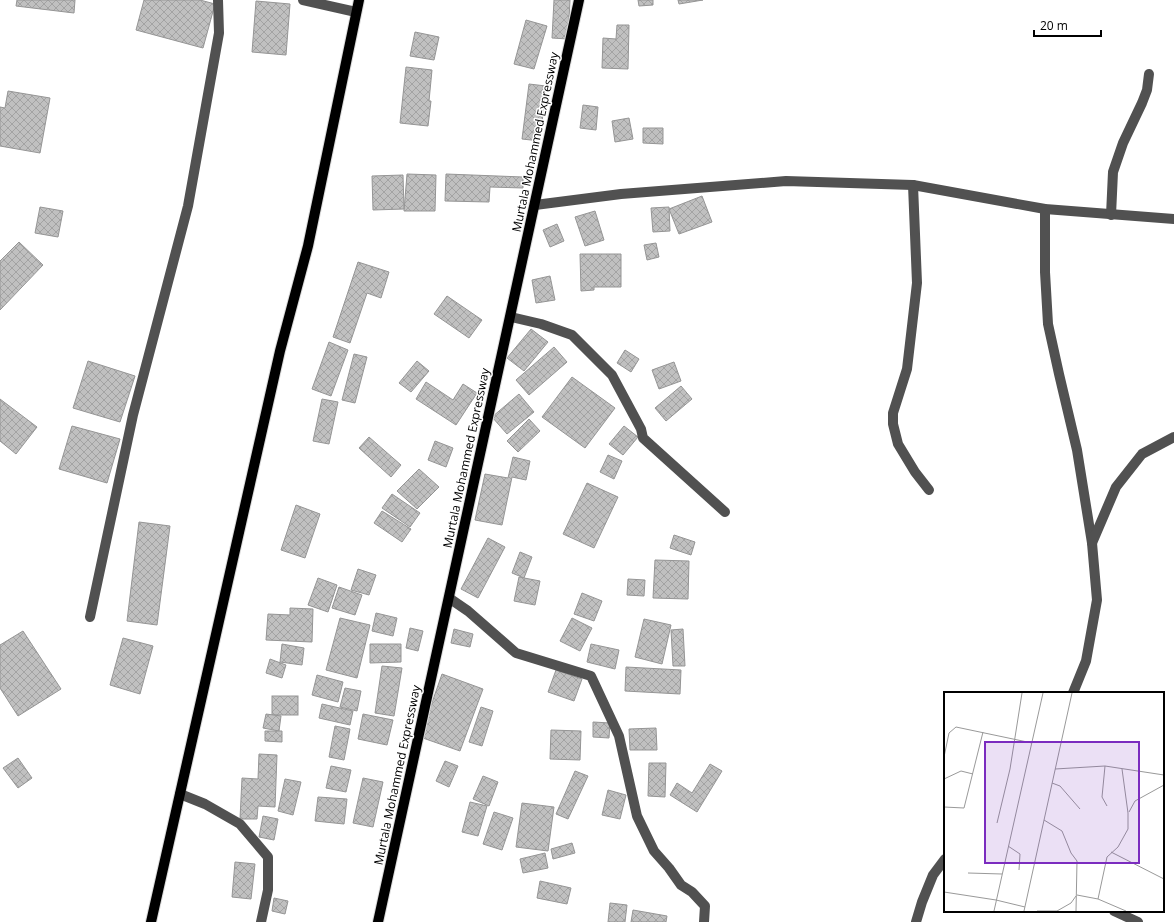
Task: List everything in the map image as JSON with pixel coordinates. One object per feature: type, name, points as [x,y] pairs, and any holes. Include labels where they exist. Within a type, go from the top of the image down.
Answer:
[{"type":"main road","points":[[151,922],[280,351],[308,246],[359,0]]},
{"type":"main road","name":"Murtala Mohammed Expressway","points":[[378,922],[579,0]]},
{"type":"street","points":[[90,617],[133,415],[188,206],[219,33],[218,0]]},
{"type":"street","points":[[303,0],[356,12]]},
{"type":"street","points":[[1111,215],[1113,172],[1124,142],[1147,90],[1149,74]]},
{"type":"street","points":[[535,205],[621,194],[786,181],[913,186],[1045,209],[1174,219]]},
{"type":"street","points":[[913,186],[917,283],[907,369],[893,413],[893,424],[898,444],[915,472],[929,490]]},
{"type":"street","points":[[1045,209],[1045,272],[1048,324],[1078,450],[1092,543],[1097,600],[1086,661],[1073,692]]},
{"type":"street","points":[[510,317],[541,324],[572,335],[612,375],[641,430],[643,438],[725,512]]},
{"type":"street","points":[[1092,543],[1116,487],[1142,454],[1174,437]]},
{"type":"street","points":[[449,598],[468,611],[516,653],[591,676],[620,736],[637,816],[654,851],[681,885],[692,892],[705,906],[704,922]]},
{"type":"street","points":[[180,794],[205,804],[240,824],[268,857],[268,890],[262,922]]},
{"type":"street","points":[[916,922],[933,875],[944,859]]},
{"type":"street","points":[[1116,912],[1138,922]]},
{"type":"building","points":[[17,0],[75,0],[74,13],[16,6]]},
{"type":"building","points":[[144,0],[200,0],[215,4],[203,48],[136,30]]},
{"type":"building","points":[[554,0],[570,0],[568,39],[552,38]]},
{"type":"building","points":[[638,0],[653,0],[653,5],[639,6]]},
{"type":"building","points":[[678,0],[703,0],[679,4]]},
{"type":"building","points":[[256,1],[290,4],[286,55],[252,52]]},
{"type":"building","points":[[526,20],[547,26],[534,69],[514,64]]},
{"type":"building","points":[[617,25],[629,25],[628,69],[602,68],[603,38],[616,39]]},
{"type":"building","points":[[415,32],[439,37],[434,60],[410,56]]},
{"type":"building","points":[[406,67],[432,70],[429,101],[431,101],[428,126],[400,123]]},
{"type":"building","points":[[529,84],[546,86],[540,141],[522,139]]},
{"type":"building","points":[[8,91],[50,98],[40,153],[0,146],[0,107],[5,108]]},
{"type":"building","points":[[583,105],[598,107],[596,130],[580,128]]},
{"type":"building","points":[[629,118],[633,139],[615,142],[612,121]]},
{"type":"building","points":[[643,128],[663,128],[663,144],[643,143]]},
{"type":"building","points":[[407,174],[436,175],[435,211],[404,211]]},
{"type":"building","points":[[446,174],[523,177],[523,188],[490,187],[489,202],[445,201]]},
{"type":"building","points":[[403,175],[404,209],[373,210],[372,176]]},
{"type":"building","points":[[702,196],[712,222],[679,234],[669,209]]},
{"type":"building","points":[[40,207],[63,211],[58,237],[35,233]]},
{"type":"building","points":[[669,207],[670,231],[653,232],[651,208]]},
{"type":"building","points":[[595,211],[604,240],[585,246],[575,217]]},
{"type":"building","points":[[557,224],[564,241],[550,247],[543,230]]},
{"type":"building","points":[[19,242],[43,265],[0,310],[0,261]]},
{"type":"building","points":[[656,243],[659,257],[647,260],[644,245]]},
{"type":"building","points":[[580,254],[621,254],[621,287],[594,287],[594,290],[581,291]]},
{"type":"building","points":[[358,262],[389,272],[381,298],[367,293],[350,343],[333,337]]},
{"type":"building","points":[[550,276],[555,300],[536,303],[532,280]]},
{"type":"building","points":[[447,296],[482,320],[469,338],[434,314]]},
{"type":"building","points":[[531,329],[548,342],[524,371],[507,358]]},
{"type":"building","points":[[329,342],[348,350],[331,396],[312,389]]},
{"type":"building","points":[[554,347],[567,362],[529,395],[516,380]]},
{"type":"building","points":[[625,350],[639,359],[631,372],[617,363]]},
{"type":"building","points":[[354,354],[367,357],[355,403],[342,400]]},
{"type":"building","points":[[88,361],[135,376],[120,422],[73,408]]},
{"type":"building","points":[[417,361],[429,371],[411,392],[399,383]]},
{"type":"building","points":[[674,362],[681,381],[659,389],[652,370]]},
{"type":"building","points":[[572,377],[615,408],[585,448],[542,417]]},
{"type":"building","points":[[426,382],[453,400],[463,384],[477,393],[456,425],[416,399]]},
{"type":"building","points":[[681,386],[692,399],[666,421],[655,408]]},
{"type":"building","points":[[519,394],[534,412],[507,434],[492,417]]},
{"type":"building","points":[[0,399],[37,427],[16,454],[0,441]]},
{"type":"building","points":[[322,399],[338,402],[329,444],[313,441]]},
{"type":"building","points":[[529,419],[540,431],[518,452],[507,441]]},
{"type":"building","points":[[72,426],[120,439],[107,483],[59,469]]},
{"type":"building","points":[[624,426],[638,437],[623,455],[609,444]]},
{"type":"building","points":[[369,437],[401,465],[391,477],[359,448]]},
{"type":"building","points":[[435,441],[453,448],[446,467],[428,460]]},
{"type":"building","points":[[608,455],[622,461],[614,479],[600,472]]},
{"type":"building","points":[[513,457],[530,461],[526,480],[512,477],[502,525],[475,520],[485,474],[508,478]]},
{"type":"building","points":[[419,469],[439,487],[417,509],[397,491]]},
{"type":"building","points":[[587,483],[618,497],[594,548],[563,534]]},
{"type":"building","points":[[392,494],[420,513],[410,527],[382,508]]},
{"type":"building","points":[[296,505],[320,514],[305,558],[281,550]]},
{"type":"building","points":[[382,511],[411,529],[402,542],[374,523]]},
{"type":"building","points":[[139,522],[170,526],[157,625],[127,621]]},
{"type":"building","points":[[674,535],[695,542],[691,555],[670,548]]},
{"type":"building","points":[[488,538],[505,547],[478,598],[461,589]]},
{"type":"building","points":[[520,552],[532,557],[524,578],[512,573]]},
{"type":"building","points":[[655,560],[689,561],[688,599],[653,598]]},
{"type":"building","points":[[358,569],[376,575],[369,595],[351,590]]},
{"type":"building","points":[[519,577],[540,581],[535,605],[514,601]]},
{"type":"building","points":[[318,578],[337,585],[328,612],[308,605]]},
{"type":"building","points":[[628,579],[645,580],[644,596],[627,595]]},
{"type":"building","points":[[339,587],[362,595],[355,615],[332,608]]},
{"type":"building","points":[[582,593],[602,601],[594,621],[574,614]]},
{"type":"building","points":[[290,608],[313,609],[312,642],[266,640],[268,614],[290,615]]},
{"type":"building","points":[[376,613],[397,618],[393,636],[372,631]]},
{"type":"building","points":[[340,618],[370,625],[357,678],[326,670]]},
{"type":"building","points":[[572,618],[592,628],[580,651],[560,641]]},
{"type":"building","points":[[644,619],[671,625],[662,664],[635,657]]},
{"type":"building","points":[[410,628],[423,631],[418,651],[406,648]]},
{"type":"building","points":[[454,629],[473,634],[470,647],[451,643]]},
{"type":"building","points":[[683,629],[685,666],[673,666],[671,630]]},
{"type":"building","points":[[23,631],[61,689],[18,716],[0,688],[0,645]]},
{"type":"building","points":[[123,638],[153,646],[140,694],[110,685]]},
{"type":"building","points":[[282,644],[304,648],[302,665],[280,662]]},
{"type":"building","points":[[370,644],[401,644],[401,662],[370,663]]},
{"type":"building","points":[[591,644],[619,650],[615,669],[587,662]]},
{"type":"building","points":[[270,659],[286,665],[282,678],[266,673]]},
{"type":"building","points":[[382,666],[402,668],[394,716],[375,713]]},
{"type":"building","points":[[626,667],[681,670],[680,694],[625,691]]},
{"type":"building","points":[[556,670],[582,679],[574,701],[548,692]]},
{"type":"building","points":[[442,674],[483,689],[460,751],[420,737]]},
{"type":"building","points":[[317,675],[343,682],[338,702],[312,695]]},
{"type":"building","points":[[345,688],[361,691],[357,711],[340,707]]},
{"type":"building","points":[[272,696],[298,696],[298,715],[272,715]]},
{"type":"building","points":[[322,704],[353,711],[350,725],[319,718]]},
{"type":"building","points":[[481,707],[493,711],[482,746],[469,742]]},
{"type":"building","points":[[266,714],[281,716],[279,731],[263,728]]},
{"type":"building","points":[[363,714],[393,720],[387,745],[358,739]]},
{"type":"building","points":[[593,722],[610,723],[609,738],[593,737]]},
{"type":"building","points":[[335,726],[350,729],[344,760],[329,757]]},
{"type":"building","points":[[656,728],[657,750],[630,750],[629,729]]},
{"type":"building","points":[[551,730],[581,731],[580,760],[550,759]]},
{"type":"building","points":[[265,731],[282,731],[282,742],[265,741]]},
{"type":"building","points":[[259,754],[277,755],[275,807],[258,806],[257,819],[240,819],[242,778],[258,779]]},
{"type":"building","points":[[18,758],[32,778],[18,788],[3,768]]},
{"type":"building","points":[[445,761],[458,766],[449,787],[436,781]]},
{"type":"building","points":[[649,763],[666,763],[665,797],[648,796]]},
{"type":"building","points":[[710,764],[722,771],[697,812],[670,795],[677,783],[692,793]]},
{"type":"building","points":[[331,766],[351,770],[346,792],[326,788]]},
{"type":"building","points":[[575,771],[588,776],[568,819],[556,814]]},
{"type":"building","points":[[483,776],[498,782],[489,806],[473,799]]},
{"type":"building","points":[[363,778],[383,782],[373,827],[353,823]]},
{"type":"building","points":[[285,779],[301,782],[293,815],[278,811]]},
{"type":"building","points":[[608,790],[626,795],[620,819],[602,815]]},
{"type":"building","points":[[318,797],[347,799],[344,824],[315,821]]},
{"type":"building","points":[[470,802],[487,806],[478,836],[462,832]]},
{"type":"building","points":[[522,803],[554,807],[548,851],[516,847]]},
{"type":"building","points":[[494,812],[513,818],[502,850],[483,844]]},
{"type":"building","points":[[263,816],[278,819],[274,840],[259,837]]},
{"type":"building","points":[[572,843],[575,853],[553,859],[551,849]]},
{"type":"building","points":[[545,853],[548,868],[523,873],[520,859]]},
{"type":"building","points":[[235,862],[255,864],[251,899],[232,897]]},
{"type":"building","points":[[540,881],[571,888],[567,904],[537,898]]},
{"type":"building","points":[[274,898],[288,901],[285,914],[272,911]]},
{"type":"building","points":[[610,903],[627,905],[625,922],[608,922]]},
{"type":"building","points":[[633,910],[667,916],[666,922],[631,922]]}]
